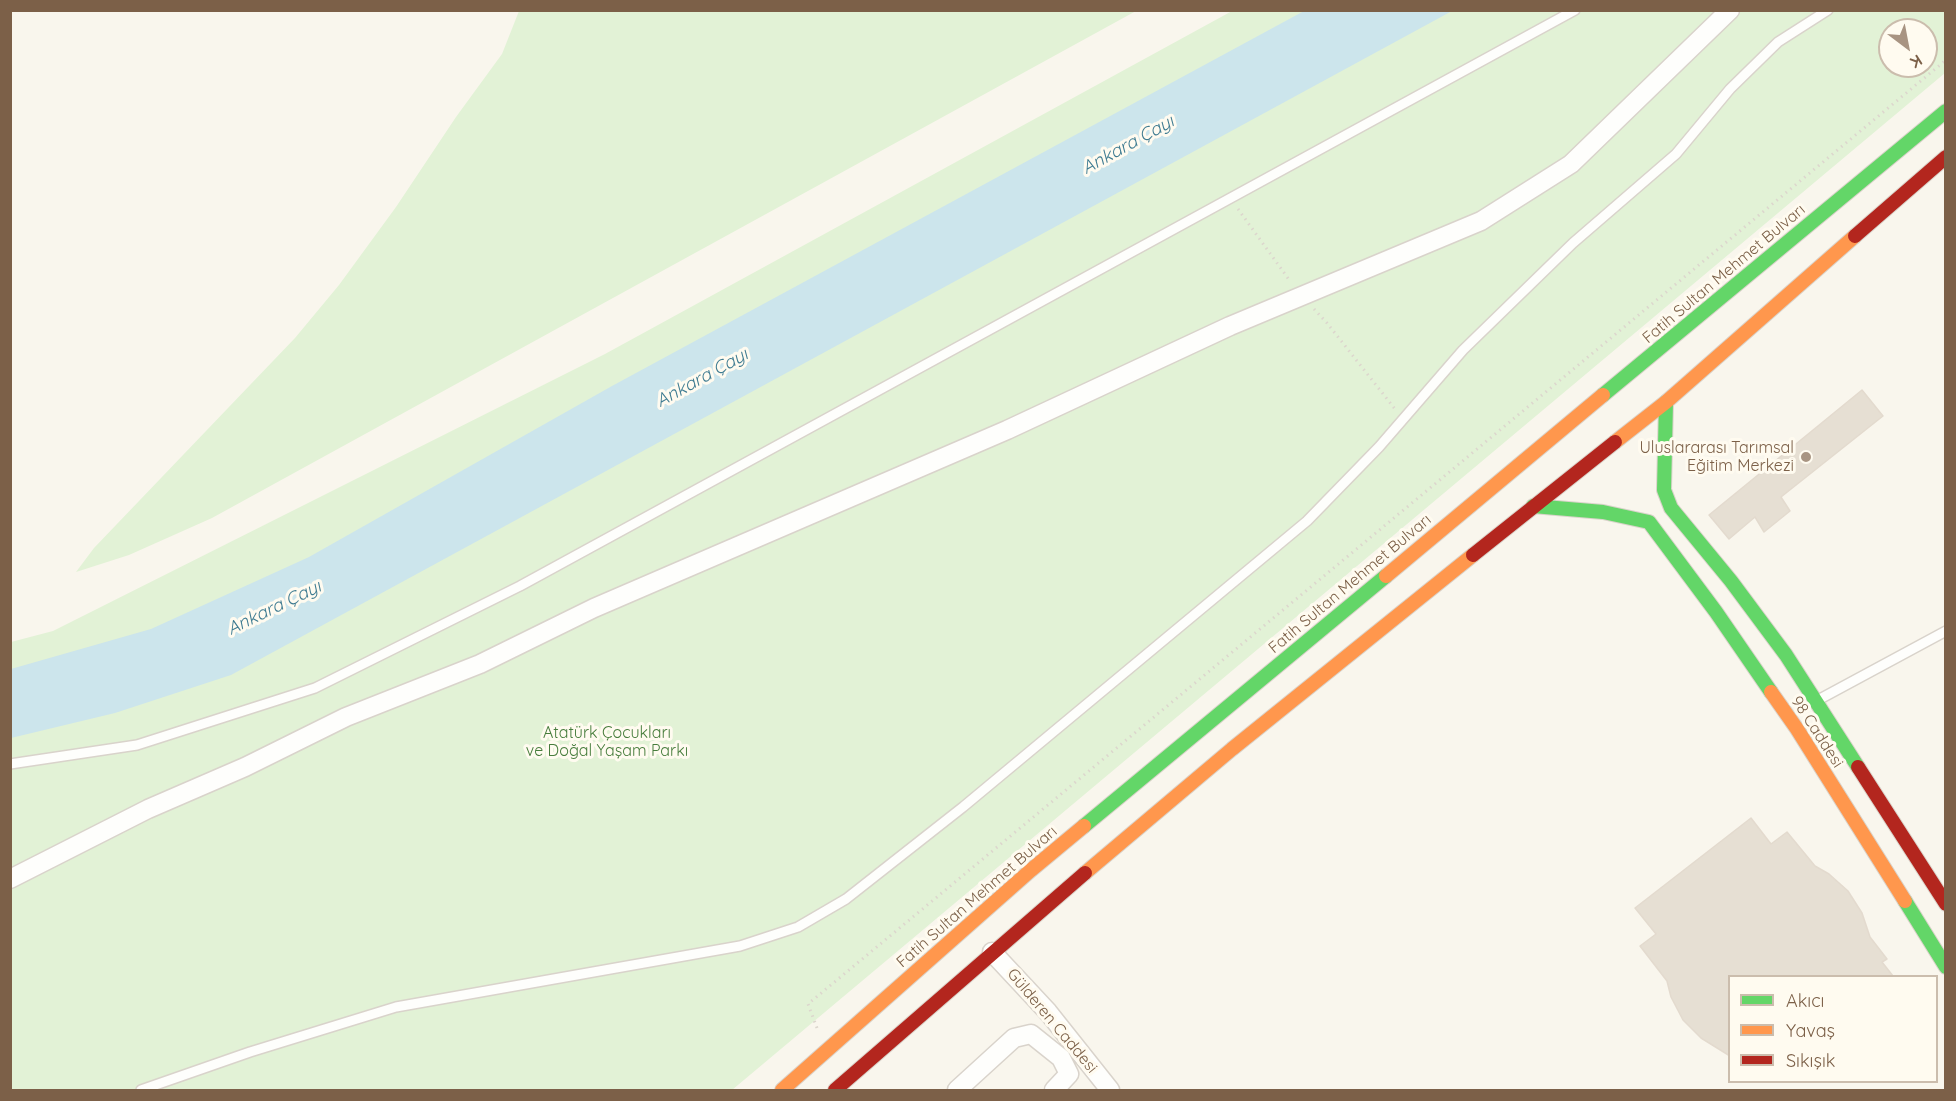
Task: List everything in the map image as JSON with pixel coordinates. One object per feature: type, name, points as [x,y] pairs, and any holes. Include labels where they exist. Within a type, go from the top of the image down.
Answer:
[{"type":"main road","name":"Fatih Sultan Mehmet Bulvarı","points":[[782,1090],[1031,870],[1946,111]]},
{"type":"main road","points":[[835,1090],[992,952],[1240,743],[1533,506],[1666,402],[1946,157]]},
{"type":"main road","name":"98 Caddesi","points":[[1666,402],[1664,490],[1671,508],[1731,581],[1786,655],[1944,897]]},
{"type":"main road","points":[[1533,506],[1603,512],[1649,522],[1671,508]]},
{"type":"main road","name":"98 Caddesi","points":[[1649,522],[1716,612],[1797,729],[1946,967]]},
{"type":"street","points":[[10,879],[148,809],[244,767],[346,717],[480,664],[594,608],[1007,430],[1230,326],[1481,221],[1571,164],[1730,10]]},
{"type":"street","name":"Gülderen Caddesi","points":[[992,952],[1048,1012],[1110,1090]]},
{"type":"street","points":[[957,1090],[1014,1038],[1031,1034],[1061,1058],[1068,1074],[1054,1090]]},
{"type":"lane","points":[[10,764],[137,745],[315,688],[520,586],[1575,10]]},
{"type":"lane","points":[[141,1090],[250,1052],[396,1007],[740,946],[798,927],[846,899],[963,807],[1307,521],[1379,447],[1463,350],[1573,243],[1676,153],[1730,88],[1779,42],[1828,10]]},
{"type":"lane","points":[[1816,701],[1946,631]]},
{"type":"path","points":[[808,1004],[1946,60]]},
{"type":"green space","points":[[519,11],[1136,11],[212,518],[129,555],[76,572],[94,548],[295,338],[339,285],[502,54]]},
{"type":"green space","name":"Atatürk Çocukları ve Doğal Yaşam Parkı","points":[[1232,11],[1945,11],[1945,73],[732,1090],[11,1090],[11,642],[53,631],[605,354]]},
{"type":"water","name":"Ankara Çayı","points":[[1304,11],[1452,11],[231,675],[115,713],[11,738],[11,669],[151,629],[309,557],[612,386]]},
{"type":"building","name":"Uluslararası Tarımsal Eğitim Merkezi","points":[[1862,390],[1883,416],[1781,497],[1790,511],[1764,532],[1755,517],[1729,539],[1709,515]]},
{"type":"building","points":[[1751,818],[1771,844],[1787,832],[1815,866],[1829,874],[1848,891],[1862,913],[1870,937],[1887,959],[1882,962],[1892,975],[1728,975],[1728,1055],[1701,1038],[1683,1020],[1671,997],[1667,981],[1640,946],[1656,934],[1635,908]]},
{"type":"traffic: fast","points":[[1603,395],[1946,111]]},
{"type":"traffic: fast","points":[[1666,402],[1664,490],[1671,508],[1731,581],[1786,655],[1858,767]]},
{"type":"traffic: fast","points":[[1533,506],[1603,512],[1649,522],[1716,612],[1771,692]]},
{"type":"traffic: fast","points":[[1084,826],[1386,576]]},
{"type":"traffic: fast","points":[[1905,901],[1946,967]]},
{"type":"traffic: slow","points":[[1615,442],[1666,402],[1855,236]]},
{"type":"traffic: slow","points":[[1386,576],[1603,395]]},
{"type":"traffic: slow","points":[[1085,873],[1232,749],[1473,555]]},
{"type":"traffic: slow","points":[[1771,692],[1797,729],[1905,901]]},
{"type":"traffic: slow","points":[[782,1090],[1084,826]]},
{"type":"traffic: jam","points":[[1855,236],[1946,157]]},
{"type":"traffic: jam","points":[[1473,555],[1615,442]]},
{"type":"traffic: jam","points":[[1858,767],[1946,904]]},
{"type":"traffic: jam","points":[[835,1090],[1085,873]]},
{"type":"place","name":"Uluslararası Tarımsal Eğitim Merkezi","points":[[1806,457]]}]
